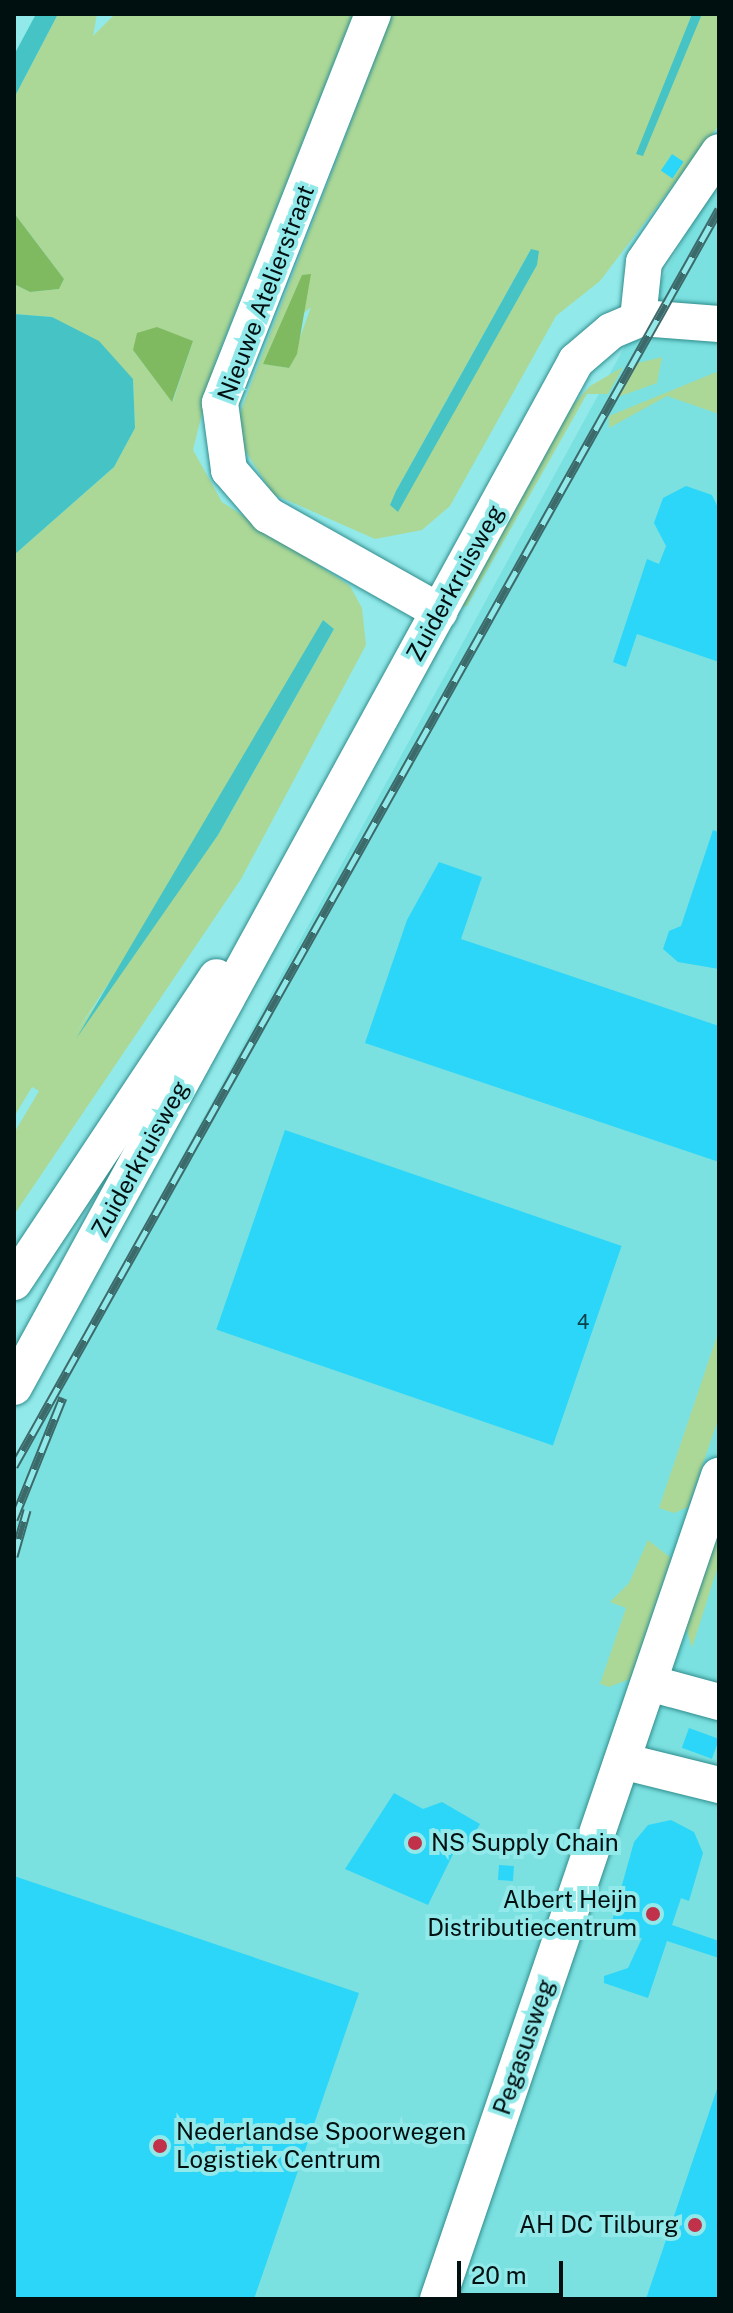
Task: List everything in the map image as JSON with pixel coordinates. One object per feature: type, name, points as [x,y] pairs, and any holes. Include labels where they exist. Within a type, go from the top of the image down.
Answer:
[{"type":"street","name":"Nieuwe Atelierstraat","points":[[373,14],[220,403],[229,470],[268,515],[440,612]]},
{"type":"street","points":[[719,152],[644,262],[647,317],[719,324]]},
{"type":"street","name":"Zuiderkruisweg","points":[[15,1384],[284,885],[440,612],[576,361],[647,317]]},
{"type":"street","name":"Zuiderkruisweg","points":[[14,1282],[142,1082],[284,885]]},
{"type":"street","name":"Pegasusweg","points":[[438,2299],[719,1476]]},
{"type":"street","points":[[649,1683],[719,1702]]},
{"type":"street","points":[[622,1761],[719,1785]]},
{"type":"shaded area","points":[[36,14],[58,14],[14,98],[14,55]]},
{"type":"shaded area","points":[[692,14],[702,14],[643,156],[636,154]]},
{"type":"shaded area","points":[[719,174],[719,2299],[14,2299],[14,1464]]},
{"type":"shaded area","points":[[531,249],[539,251],[537,265],[398,512],[390,505],[396,491]]},
{"type":"shaded area","points":[[14,314],[52,317],[99,341],[133,379],[135,428],[114,467],[14,555]]},
{"type":"shaded area","points":[[323,620],[334,629],[218,835],[76,1039]]},
{"type":"green space","points":[[58,14],[97,14],[93,36],[115,14],[353,14],[214,365],[193,450],[222,502],[350,586],[362,608],[366,645],[241,879],[14,1215],[14,1133],[39,1091],[32,1087],[14,1117],[14,555],[114,467],[135,428],[133,379],[52,317],[14,314],[14,284],[30,292],[59,289],[64,279],[14,213],[14,98]],"holes":[[[193,341],[173,401],[172,401],[133,350]],[[323,620],[334,629],[218,835],[74,1035],[162,904]]]},
{"type":"green space","points":[[392,14],[692,14],[670,72],[702,14],[719,14],[719,125],[600,281],[556,316],[450,506],[422,530],[375,539],[273,494],[241,444],[239,416]],"holes":[[[531,249],[537,265],[397,511],[396,491]],[[311,307],[289,368],[264,364],[280,333]]]},
{"type":"green space","points":[[14,213],[64,279],[59,289],[30,292],[14,284]]},
{"type":"green space","points":[[311,274],[297,354],[289,368],[263,364],[302,275]]},
{"type":"green space","points":[[157,327],[193,341],[172,402],[133,350],[137,333]]},
{"type":"green space","points":[[662,357],[657,383],[615,398],[634,364]]},
{"type":"green space","points":[[623,367],[608,394],[587,394],[467,606],[458,608],[573,405],[590,386]]},
{"type":"green space","points":[[719,371],[719,414],[667,396],[609,428],[609,416]]},
{"type":"green space","points":[[719,1330],[719,1417],[688,1507],[674,1513],[659,1508]]},
{"type":"green space","points":[[719,1530],[719,1563],[692,1648],[686,1628]]},
{"type":"green space","points":[[648,1540],[671,1558],[630,1679],[609,1687],[600,1684],[626,1608],[610,1602],[629,1583]]},
{"type":"building","points":[[672,154],[684,162],[672,178],[661,171]]},
{"type":"building","points":[[686,486],[712,495],[719,510],[719,662],[637,634],[626,667],[613,662],[647,559],[659,564],[666,546],[654,523],[663,498]]},
{"type":"building","points":[[713,830],[719,832],[719,969],[678,962],[663,949],[669,931],[681,926]]},
{"type":"building","points":[[439,862],[482,877],[461,939],[719,1026],[719,1162],[365,1043],[407,920]]},
{"type":"building","points":[[285,1130],[622,1246],[553,1445],[216,1330]]},
{"type":"building","points":[[689,1728],[719,1739],[712,1759],[682,1748]]},
{"type":"building","name":"NS Supply Chain","points":[[394,1793],[423,1809],[442,1802],[480,1824],[463,1854],[455,1850],[428,1905],[345,1869]]},
{"type":"building","points":[[671,1820],[694,1832],[703,1853],[689,1901],[681,1898],[672,1925],[719,1941],[719,1958],[667,1941],[648,1998],[604,1983],[604,1976],[628,1968],[642,1938],[625,1939],[610,1928],[634,1842],[648,1825]]},
{"type":"building","points":[[499,1865],[514,1866],[513,1881],[498,1880]]},
{"type":"building","name":"Nederlandse Spoorwegen Logistiek Centrum","points":[[14,1876],[359,1993],[254,2299],[14,2299]]},
{"type":"building","name":"AH DC Tilburg","points":[[718,2086],[719,2299],[646,2299],[696,2151]]},
{"type":"railway","points":[[14,1466],[719,209]]},
{"type":"railway","points":[[14,1519],[63,1397]]},
{"type":"railway","points":[[14,1556],[27,1510]]},
{"type":"place","name":"NS Supply Chain","points":[[415,1843]]},
{"type":"place","name":"Albert Heijn Distributiecentrum","points":[[653,1914]]},
{"type":"place","name":"Nederlandse Spoorwegen Logistiek Centrum","points":[[160,2146]]},
{"type":"place","name":"AH DC Tilburg","points":[[695,2225]]}]
